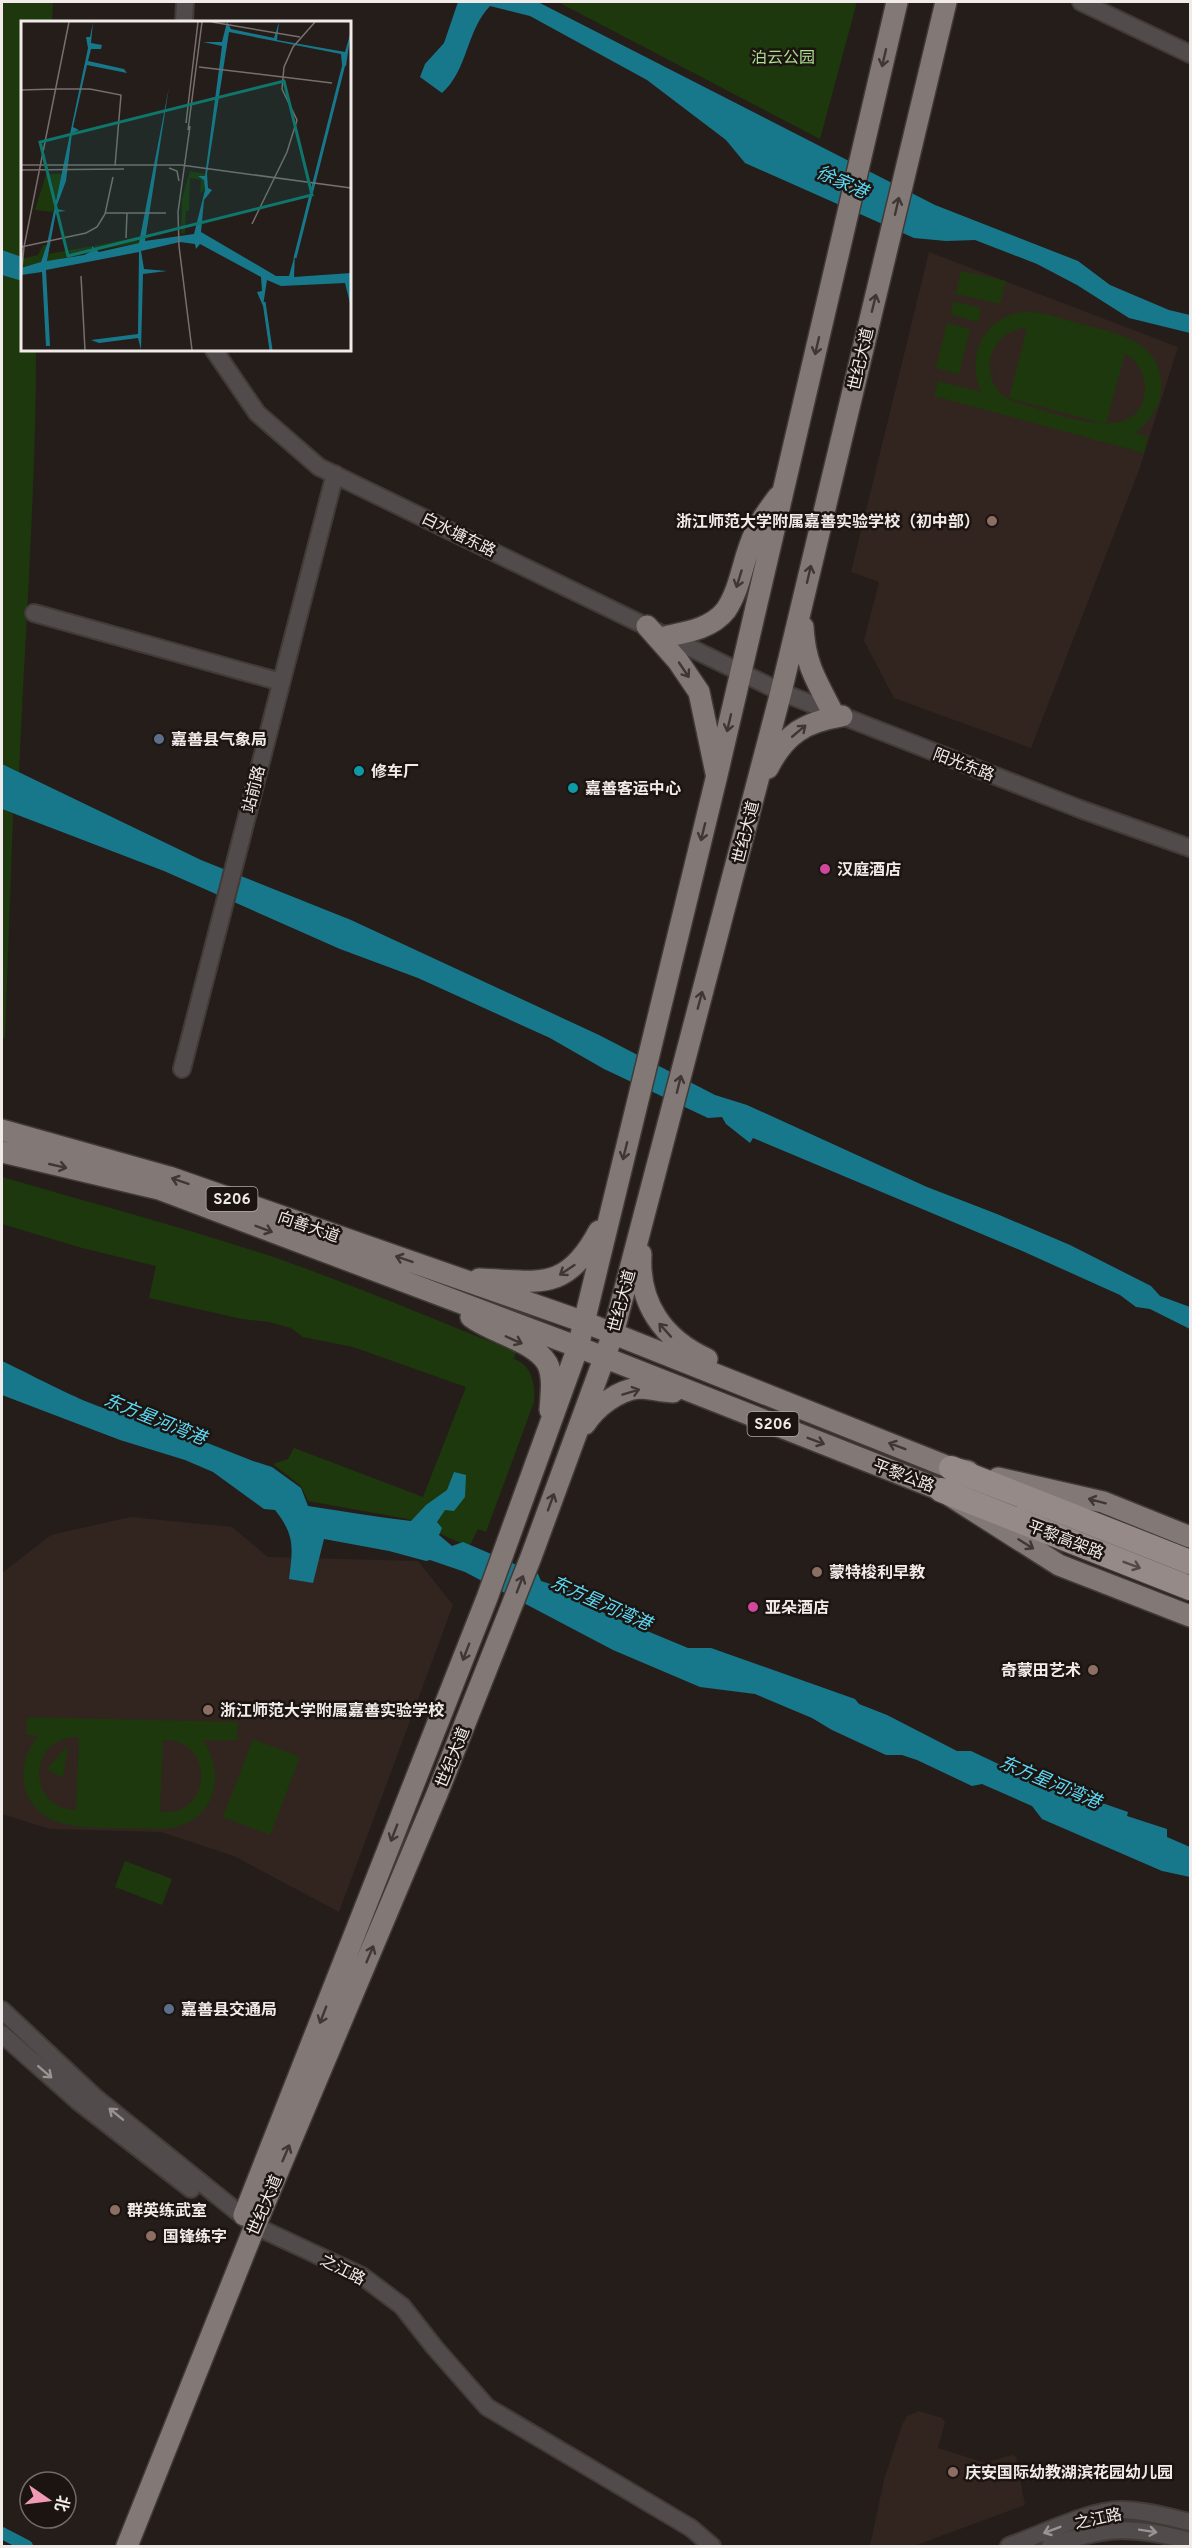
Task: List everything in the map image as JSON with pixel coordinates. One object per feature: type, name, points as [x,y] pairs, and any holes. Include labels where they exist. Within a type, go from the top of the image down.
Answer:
[{"type":"highway","name":"平黎高架路","points":[[951,1468],[1191,1562]]},
{"type":"highway","name":"平黎高架路","points":[[941,1490],[1188,1587]]},
{"type":"main road","points":[[889,2],[892,26]]},
{"type":"main road","name":"世纪大道","points":[[124,2543],[248,2228],[505,1550],[578,1347],[717,776],[897,2]]},
{"type":"main road","name":"世纪大道","points":[[248,2228],[437,1794],[531,1557],[613,1334],[781,692],[946,2]]},
{"type":"main road","points":[[933,57],[954,2]]},
{"type":"main road","points":[[668,636],[697,630],[725,611],[735,591],[760,520],[784,490]]},
{"type":"main road","points":[[739,856],[750,838],[766,772],[778,749],[806,725],[837,714],[814,678],[804,652],[802,605]]},
{"type":"main road","points":[[647,626],[678,661],[699,692],[717,776]]},
{"type":"main road","name":"向善大道","points":[[2,1130],[169,1177],[613,1334]]},
{"type":"main road","name":"向善大道","points":[[2,1152],[159,1189],[605,1358]]},
{"type":"main road","points":[[459,1278],[538,1282],[564,1274],[586,1255],[612,1207]]},
{"type":"main road","points":[[644,1215],[640,1267],[643,1290],[653,1315],[666,1332],[687,1350],[741,1375],[766,1395]]},
{"type":"main road","points":[[447,1298],[483,1327],[534,1349],[547,1364],[551,1385],[549,1429]]},
{"type":"main road","name":"平黎公路","points":[[613,1334],[951,1468],[1103,1502],[1191,1537]]},
{"type":"main road","name":"平黎公路","points":[[605,1358],[941,1490],[1059,1565],[1191,1616]]},
{"type":"main road","points":[[573,1442],[590,1416],[604,1403],[622,1394],[639,1388],[696,1394]]},
{"type":"street","points":[[184,21],[185,2]]},
{"type":"street","points":[[1081,2],[1191,54]]},
{"type":"street","name":"白水塘东路","points":[[215,351],[257,413],[320,467],[741,672]]},
{"type":"street","name":"站前路","points":[[182,1069],[335,474]]},
{"type":"street","points":[[34,613],[280,682]]},
{"type":"street","name":"阳光东路","points":[[741,672],[781,692],[837,714],[1080,809],[1191,848]]},
{"type":"street","name":"之江路","points":[[2,2010],[96,2098],[248,2228],[362,2276],[402,2306],[487,2407],[691,2528],[712,2547]]},
{"type":"street","name":"之江路","points":[[2,2034],[79,2102],[248,2228],[357,2284],[395,2312],[480,2414],[685,2536],[697,2547]]},
{"type":"street","name":"之江路","points":[[1009,2547],[1082,2518],[1119,2510],[1145,2512],[1191,2522]]},
{"type":"street","name":"之江路","points":[[1050,2547],[1083,2534],[1113,2529],[1141,2530],[1191,2541]]},
{"type":"shaded area","name":"浙江师范大学附属嘉善实验学校（初中部）","points":[[929,252],[1178,347],[1139,470],[1031,748],[894,698],[864,641],[879,582],[851,572]]},
{"type":"shaded area","name":"浙江师范大学附属嘉善实验学校","points":[[130,1517],[232,1527],[268,1557],[418,1561],[453,1605],[339,1912],[234,1856],[161,1832],[50,1829],[2,1814],[2,1573],[51,1535]]},
{"type":"shaded area","name":"庆安国际幼教·湖滨花园幼儿园","points":[[919,2411],[942,2418],[945,2422],[938,2448],[985,2463],[1012,2455],[1016,2457],[1025,2505],[914,2546],[870,2546],[884,2480],[902,2425],[907,2416]]},
{"type":"green space","points":[[2,2],[53,2],[52,21],[21,21],[21,257],[2,250]]},
{"type":"green space","name":"泊云公园","points":[[558,2],[857,2],[820,139]]},
{"type":"green space","points":[[961,271],[1006,281],[1000,304],[956,294]]},
{"type":"green space","points":[[2,275],[21,281],[21,351],[36,351],[36,403],[19,772],[2,764]]},
{"type":"green space","points":[[954,301],[981,308],[978,322],[950,314]]},
{"type":"green space","points":[[1024,312],[1051,315],[1122,335],[1146,350],[1155,360],[1160,374],[1161,391],[1152,415],[1135,433],[1148,437],[1144,453],[934,396],[938,381],[981,392],[977,378],[977,352],[988,330],[1010,315]],"holes":[[[1027,328],[1009,398],[1101,423],[1073,419],[1005,397],[996,387],[991,376],[990,363],[993,351],[1000,341],[1010,332]],[[1125,353],[1137,363],[1144,377],[1145,388],[1140,407],[1129,418],[1106,423]]]},
{"type":"green space","points":[[947,323],[970,329],[959,374],[936,368]]},
{"type":"green space","points":[[2,809],[13,814],[5,1038],[2,1038]]},
{"type":"green space","points":[[2,1177],[282,1260],[516,1352],[514,1359],[525,1366],[532,1376],[534,1402],[486,1532],[478,1529],[469,1547],[408,1519],[308,1501],[301,1486],[273,1464],[288,1459],[294,1448],[423,1497],[466,1387],[353,1347],[303,1337],[291,1328],[149,1298],[156,1266],[82,1248],[2,1224]]},
{"type":"green space","points":[[27,1717],[238,1722],[237,1740],[203,1740],[211,1755],[215,1770],[215,1784],[204,1810],[193,1820],[179,1826],[162,1829],[80,1826],[55,1821],[44,1815],[35,1808],[28,1797],[24,1783],[23,1770],[26,1758],[38,1736],[27,1735]],"holes":[[[79,1737],[76,1810],[60,1806],[48,1798],[41,1787],[39,1774],[41,1761],[48,1749],[59,1741]],[[163,1740],[181,1743],[193,1752],[199,1764],[201,1778],[198,1792],[190,1803],[177,1811],[160,1812]]]},
{"type":"green space","points":[[253,1739],[300,1757],[270,1835],[223,1817]]},
{"type":"green space","points":[[68,1745],[63,1778],[47,1769]]},
{"type":"green space","points":[[125,1861],[172,1879],[162,1905],[115,1887]]},
{"type":"water","name":"徐家港","points":[[458,2],[538,2],[935,205],[1078,261],[1110,285],[1169,310],[1190,315],[1190,333],[1129,318],[1077,285],[1037,264],[975,240],[946,241],[914,238],[745,163],[726,140],[647,80],[530,16],[490,6],[476,27],[451,84],[442,93],[420,77],[425,64],[444,43]]},
{"type":"water","points":[[2,250],[21,257],[21,281],[2,275]]},
{"type":"water","points":[[2,764],[201,860],[351,920],[599,1035],[715,1095],[747,1105],[927,1187],[1070,1245],[1151,1286],[1160,1296],[1190,1307],[1190,1329],[1150,1309],[1136,1307],[1120,1295],[1020,1250],[753,1138],[750,1143],[726,1124],[722,1117],[708,1118],[604,1069],[550,1038],[418,978],[340,949],[164,871],[2,809]]},
{"type":"water","points":[[2,1361],[88,1402],[121,1413],[134,1414],[272,1467],[301,1488],[308,1506],[411,1521],[426,1505],[447,1490],[454,1472],[466,1475],[465,1497],[454,1511],[445,1510],[437,1522],[442,1528],[439,1535],[452,1546],[463,1542],[538,1574],[541,1581],[581,1594],[592,1606],[606,1614],[688,1648],[711,1648],[855,1699],[859,1704],[887,1715],[957,1751],[971,1751],[1068,1797],[1105,1804],[1128,1812],[1127,1816],[1167,1829],[1167,1837],[1190,1847],[1190,1877],[1162,1871],[1042,1819],[1032,1806],[982,1784],[972,1786],[917,1760],[902,1755],[886,1755],[812,1718],[755,1694],[700,1687],[613,1650],[465,1572],[430,1560],[324,1539],[313,1583],[289,1579],[291,1542],[282,1519],[275,1510],[264,1509],[213,1472],[185,1460],[120,1440],[2,1395]]},
{"type":"waterway","points":[[2,2533],[27,2546]]},
{"type":"place","name":"浙江师范大学附属嘉善实验学校（初中部）","points":[[992,521]]},
{"type":"place","name":"嘉善县气象局","points":[[159,739]]},
{"type":"place","name":"修车厂","points":[[359,771]]},
{"type":"place","name":"嘉善客运中心","points":[[573,788]]},
{"type":"place","name":"汉庭酒店","points":[[825,869]]},
{"type":"place","name":"蒙特梭利早教","points":[[817,1572]]},
{"type":"place","name":"亚朵酒店","points":[[753,1607]]},
{"type":"place","name":"奇蒙田艺术","points":[[1093,1670]]},
{"type":"place","name":"浙江师范大学附属嘉善实验学校","points":[[208,1710]]},
{"type":"place","name":"嘉善县交通局","points":[[169,2009]]},
{"type":"place","name":"群英练武室","points":[[115,2210]]},
{"type":"place","name":"国锋练字","points":[[151,2236]]},
{"type":"place","name":"庆安国际幼教·湖滨花园幼儿园","points":[[953,2472]]},
{"type":"water label","name":"东方星河湾港","points":[[155,1419]]},
{"type":"water label","name":"东方星河湾港","points":[[601,1603]]},
{"type":"water label","name":"东方星河湾港","points":[[1050,1782]]}]
